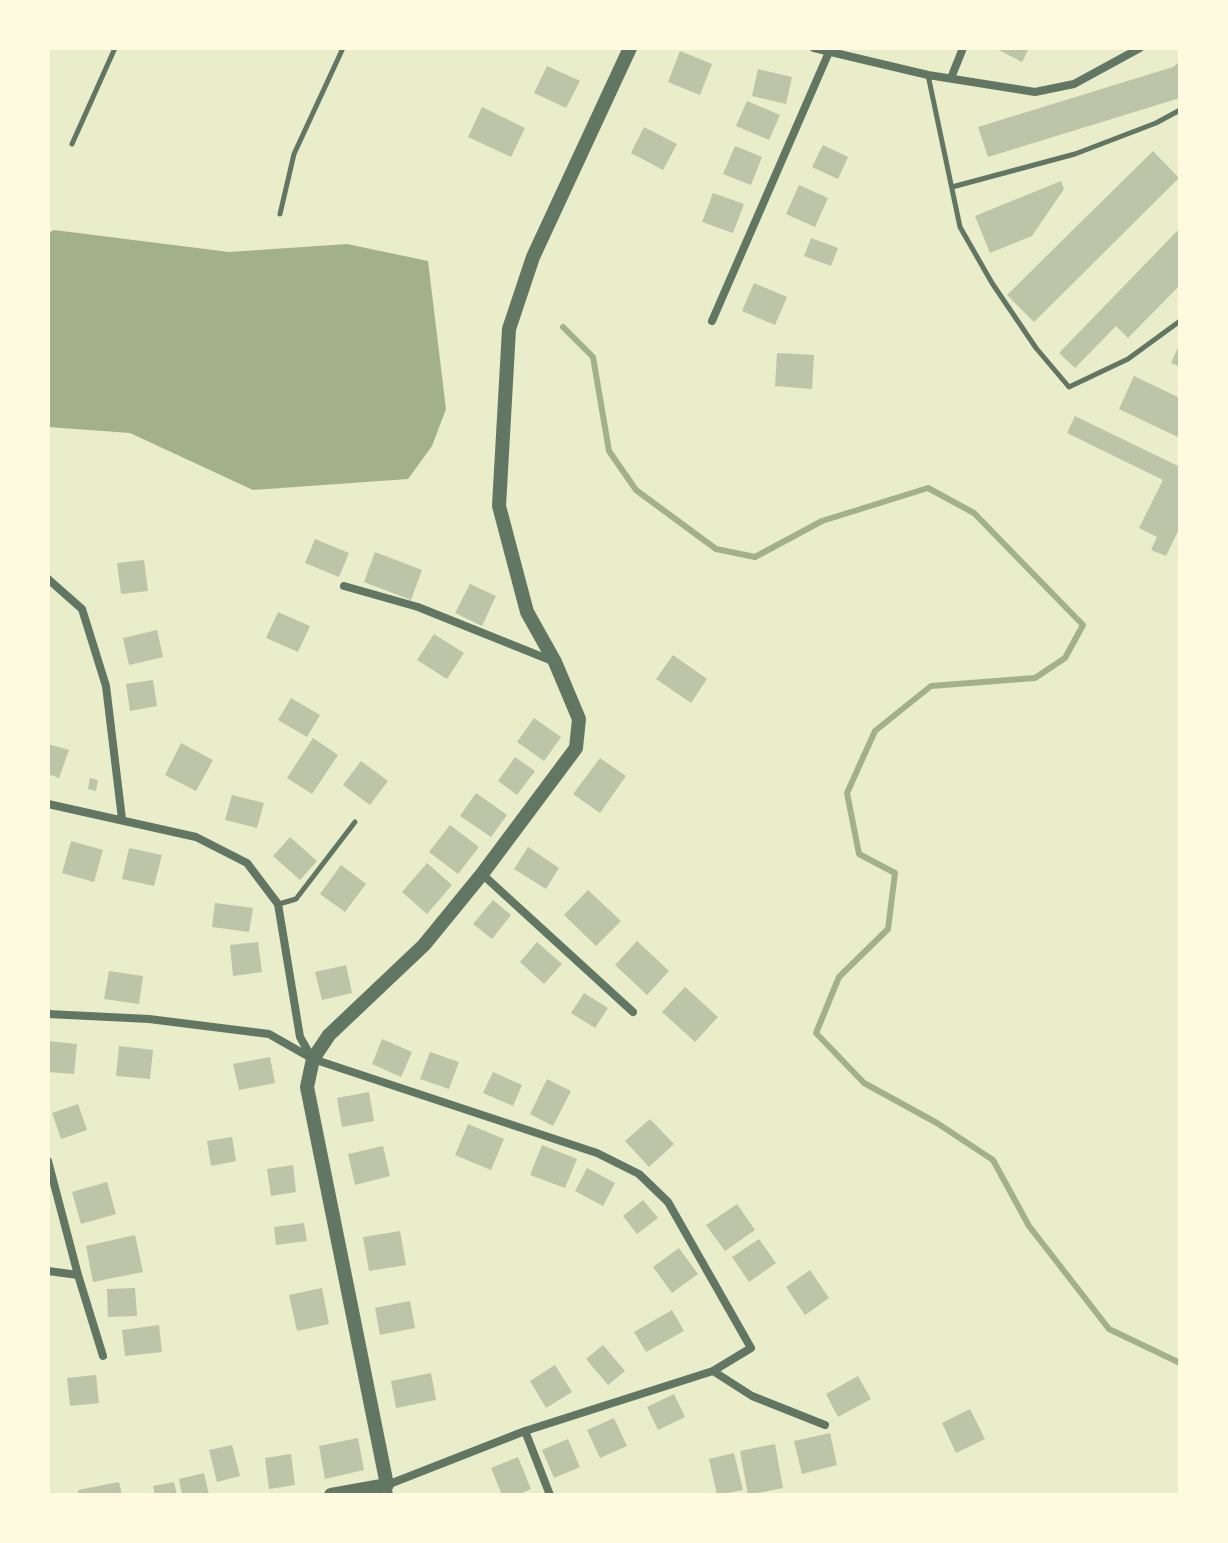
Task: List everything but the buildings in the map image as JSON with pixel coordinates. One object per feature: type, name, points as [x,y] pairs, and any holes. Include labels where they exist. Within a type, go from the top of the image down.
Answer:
[{"type":"street","points":[[388,1490],[307,1087],[313,1059],[329,1035],[424,945],[482,874],[576,748],[579,719],[555,662],[527,612],[499,506],[509,329],[533,257],[630,48]]},
{"type":"street","points":[[814,48],[928,75],[1035,92],[1074,84],[1140,48]]},
{"type":"street","points":[[951,78],[963,48]]},
{"type":"street","points":[[712,321],[829,52]]},
{"type":"street","points":[[48,579],[82,609],[106,686],[122,819]]},
{"type":"street","points":[[344,586],[418,607],[555,662]]},
{"type":"street","points":[[48,804],[196,837],[247,863],[278,904],[300,1037],[313,1059]]},
{"type":"street","points":[[482,874],[633,1012]]},
{"type":"street","points":[[48,1014],[149,1019],[269,1034],[313,1059],[597,1153],[639,1174],[668,1202],[751,1348],[713,1371],[525,1431],[388,1490],[331,1495]]},
{"type":"street","points":[[48,1161],[103,1356]]},
{"type":"street","points":[[48,1271],[78,1275]]},
{"type":"street","points":[[713,1371],[752,1396],[825,1425]]},
{"type":"street","points":[[525,1431],[550,1495]]},
{"type":"lane","points":[[72,144],[115,48]]},
{"type":"lane","points":[[280,214],[294,154],[343,48]]},
{"type":"lane","points":[[928,75],[960,227],[992,283],[1036,348],[1069,387],[1128,359],[1180,321]]},
{"type":"lane","points":[[952,187],[1075,154],[1156,123],[1180,110]]},
{"type":"lane","points":[[278,904],[296,899],[355,822]]},
{"type":"shaded area","points":[[54,230],[229,252],[347,244],[428,261],[446,409],[432,446],[408,479],[253,490],[130,433],[48,427],[48,233]]},
{"type":"waterway","points":[[563,327],[593,357],[609,451],[636,490],[716,549],[755,557],[822,521],[928,488],[974,513],[1083,625],[1065,658],[1035,678],[931,686],[875,731],[847,793],[859,854],[895,873],[888,929],[839,977],[816,1033],[864,1083],[937,1123],[993,1160],[1029,1226],[1109,1329],[1180,1363]]}]
